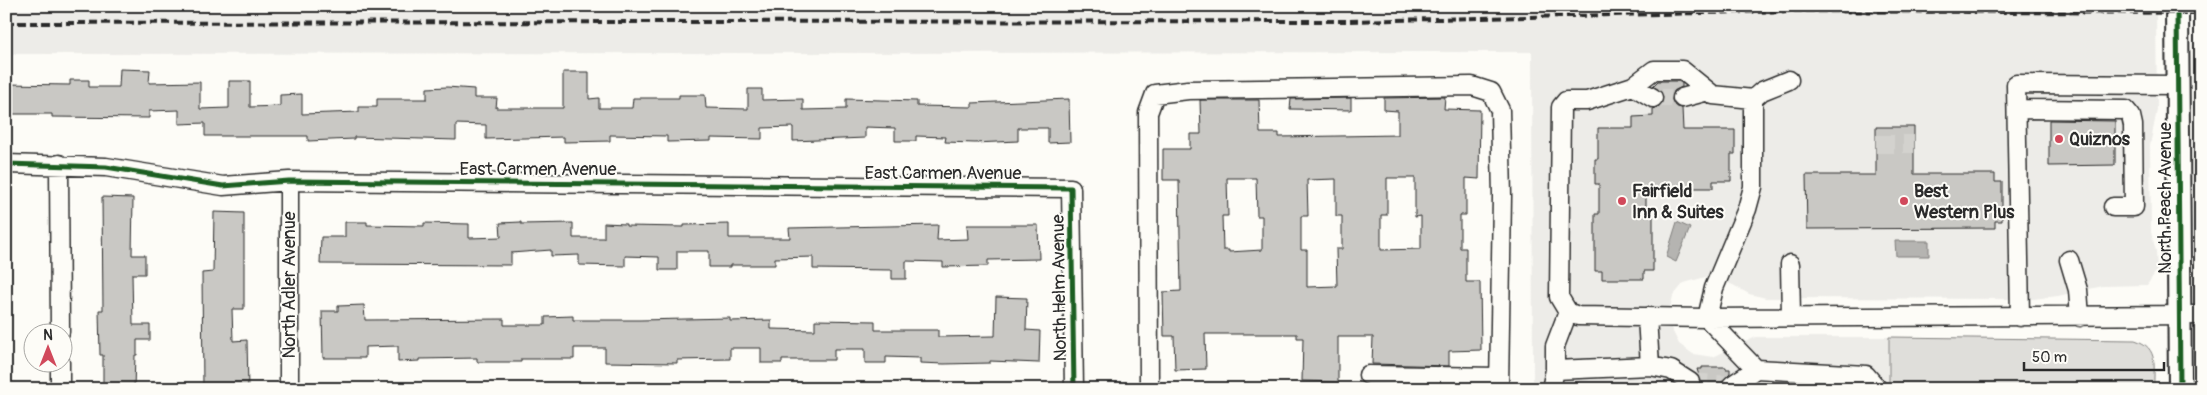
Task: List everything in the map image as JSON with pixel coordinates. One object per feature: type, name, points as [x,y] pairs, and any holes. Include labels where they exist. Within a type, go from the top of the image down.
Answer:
[{"type":"main road","name":"North Peach Avenue","points":[[2178,6],[2178,85],[2190,316],[2180,389]]},
{"type":"street","points":[[1789,80],[1762,91],[1753,99],[1713,95],[1682,70],[1654,70],[1633,86],[1587,101],[1566,101],[1561,107],[1559,297],[1568,312],[1578,316],[1707,318],[1791,316],[2190,316]]},
{"type":"street","points":[[2020,317],[2016,84],[2178,85]]},
{"type":"street","points":[[1149,389],[1148,113],[1155,94],[1188,90],[1472,86],[1491,92],[1500,110],[1502,196],[1499,383],[1368,375]]},
{"type":"street","points":[[1633,86],[1653,98]]},
{"type":"street","points":[[1682,98],[1708,91]]},
{"type":"street","points":[[1707,318],[1714,288],[1747,209],[1753,187],[1753,99]]},
{"type":"street","points":[[2017,109],[2126,110],[2131,116],[2133,125],[2134,207],[2113,207]]},
{"type":"street","name":"East Carmen Avenue","points":[[6,164],[59,164],[106,167],[224,186],[289,181],[1071,188]]},
{"type":"street","points":[[59,164],[60,322]]},
{"type":"street","name":"North Adler Avenue","points":[[289,181],[289,389]]},
{"type":"street","name":"North Helm Avenue","points":[[1071,188],[1074,389]]},
{"type":"street","points":[[2069,260],[2078,290],[2080,317]]},
{"type":"street","points":[[1790,264],[1791,316]]},
{"type":"street","points":[[1551,389],[1555,370],[1555,346],[1568,312]]},
{"type":"street","points":[[1647,317],[1650,366]]},
{"type":"street","points":[[1707,318],[1756,369]]},
{"type":"street","points":[[1555,370],[1650,366],[1671,370],[1690,382]]},
{"type":"street","points":[[1732,384],[1756,369],[1866,375],[1878,389]]},
{"type":"street","points":[[60,372],[60,389]]},
{"type":"shaded area","points":[[6,6],[2156,6],[2157,110],[2150,145],[2151,232],[2156,251],[2157,270],[2147,285],[2103,286],[2058,296],[2033,299],[1766,298],[1749,294],[1733,285],[1709,276],[1684,283],[1673,296],[1669,312],[1671,328],[1679,344],[1693,354],[1713,357],[1756,337],[1889,337],[1889,389],[1533,389],[1532,52],[6,54]]},
{"type":"shaded area","points":[[1677,222],[1690,228],[1676,262],[1666,257]]},
{"type":"shaded area","points":[[1895,241],[1929,241],[1929,256],[1896,256]]},
{"type":"shaded area","points":[[1889,337],[2135,340],[2143,344],[2152,353],[2154,359],[2154,389],[1889,389]]},
{"type":"building","points":[[120,69],[150,70],[149,83],[200,82],[200,109],[229,108],[229,81],[250,81],[250,107],[280,106],[280,95],[302,94],[302,114],[359,112],[359,107],[377,107],[377,99],[427,99],[427,88],[447,87],[474,89],[474,98],[497,98],[496,108],[563,108],[563,72],[589,72],[589,99],[599,98],[599,108],[632,108],[633,98],[679,98],[679,95],[705,95],[706,108],[748,109],[748,89],[762,89],[762,100],[803,99],[803,110],[846,109],[846,99],[917,101],[917,106],[972,107],[972,103],[1069,99],[1070,142],[1048,143],[1048,128],[1018,128],[1018,141],[975,143],[945,142],[946,137],[916,136],[916,141],[895,141],[895,128],[865,127],[865,138],[793,141],[793,127],[762,128],[762,139],[711,138],[711,141],[667,142],[667,136],[610,135],[610,141],[564,142],[564,137],[486,139],[486,125],[456,124],[456,140],[354,137],[354,139],[308,141],[308,136],[205,136],[205,123],[179,124],[179,110],[149,111],[149,118],[52,117],[52,114],[6,114],[6,84],[70,85],[70,80],[89,80],[89,87],[119,87]]},
{"type":"building","name":"Fairfield Inn & Suites","points":[[1658,81],[1678,81],[1682,83],[1682,87],[1674,91],[1672,100],[1675,106],[1682,108],[1683,130],[1735,130],[1735,154],[1731,154],[1731,181],[1713,181],[1713,188],[1646,188],[1646,216],[1653,216],[1653,271],[1644,271],[1644,279],[1602,279],[1602,271],[1595,271],[1595,214],[1599,214],[1599,184],[1595,184],[1595,159],[1598,159],[1598,128],[1633,128],[1633,117],[1653,116],[1653,109],[1659,107],[1664,99],[1662,92],[1653,86]]},
{"type":"building","points":[[1445,97],[1444,109],[1480,110],[1479,179],[1466,178],[1466,215],[1460,215],[1460,248],[1466,248],[1466,282],[1480,282],[1481,350],[1449,351],[1449,366],[1372,364],[1373,337],[1338,337],[1338,382],[1302,381],[1303,338],[1297,338],[1297,334],[1205,334],[1206,369],[1175,370],[1174,336],[1164,336],[1163,292],[1181,291],[1179,180],[1163,180],[1163,149],[1190,149],[1190,134],[1201,134],[1200,100],[1259,100],[1260,133],[1279,133],[1279,137],[1398,135],[1398,111],[1384,110],[1384,98]],"holes":[[[1227,178],[1256,178],[1257,216],[1262,216],[1262,250],[1229,252],[1229,250],[1223,250],[1222,216],[1228,216]],[[1387,178],[1415,178],[1415,217],[1421,216],[1421,249],[1381,250],[1381,215],[1387,215]],[[1336,179],[1336,216],[1342,216],[1342,249],[1336,249],[1337,286],[1307,287],[1307,250],[1301,250],[1301,216],[1308,216],[1307,180]]]},
{"type":"building","points":[[1351,98],[1351,110],[1290,109],[1291,99]]},
{"type":"building","points":[[2049,120],[2115,121],[2115,165],[2049,166]]},
{"type":"building","name":"Best Western Plus","points":[[1876,127],[1914,127],[1914,174],[1995,174],[1995,182],[2002,182],[2002,221],[1995,221],[1995,228],[1807,229],[1806,175],[1876,175]]},
{"type":"building","points":[[102,197],[133,198],[132,255],[145,255],[145,274],[132,274],[133,325],[150,325],[150,340],[137,340],[134,389],[103,389],[103,355],[100,355],[99,310],[103,310]]},
{"type":"building","points":[[214,212],[244,213],[244,309],[232,309],[233,341],[247,340],[248,389],[203,389],[202,273],[213,272]]},
{"type":"building","points":[[345,222],[367,222],[367,225],[424,226],[424,223],[469,224],[469,238],[501,237],[500,223],[521,222],[521,224],[573,223],[573,238],[604,238],[604,223],[626,224],[626,226],[684,227],[684,225],[729,224],[729,238],[790,238],[789,228],[938,225],[937,240],[968,239],[967,225],[1038,225],[1039,259],[988,260],[988,266],[943,267],[943,262],[906,261],[906,279],[892,279],[892,270],[813,269],[813,257],[775,258],[775,265],[709,267],[709,251],[677,251],[677,270],[659,270],[659,257],[625,256],[625,266],[579,265],[579,255],[551,256],[551,250],[511,253],[511,265],[320,264],[321,237],[345,237]]},
{"type":"building","points":[[996,297],[1027,298],[1026,330],[1040,331],[1039,363],[990,361],[990,363],[944,364],[920,363],[920,358],[886,357],[886,363],[865,363],[865,349],[834,349],[834,360],[782,360],[782,363],[761,363],[761,348],[730,348],[730,359],[677,360],[677,363],[605,362],[605,348],[574,348],[574,359],[521,359],[521,362],[477,362],[477,358],[419,359],[419,361],[398,362],[398,346],[365,347],[365,358],[323,358],[322,311],[338,311],[338,306],[364,305],[365,320],[504,319],[504,325],[545,325],[545,317],[573,316],[573,320],[730,318],[730,321],[771,320],[771,329],[815,330],[815,320],[875,321],[875,330],[938,330],[938,337],[995,336]]},
{"type":"building","points":[[1702,367],[1726,367],[1726,369],[1730,369],[1730,373],[1722,381],[1722,389],[1698,389],[1701,382],[1697,369],[1702,369]]},
{"type":"tunnel","points":[[1653,98],[1682,98]]},
{"type":"tunnel","points":[[1876,144],[1914,144]]},
{"type":"tunnel","points":[[1690,382],[1732,385]]},
{"type":"railway","points":[[6,23],[1349,21],[1790,11],[2201,13]]},
{"type":"cycle path","points":[[2177,6],[2180,389]]},
{"type":"cycle path","points":[[6,164],[106,167],[223,186],[289,181],[1071,188],[1074,389]]},
{"type":"place","name":"Quiznos","points":[[2059,139]]},
{"type":"place","name":"Fairfield Inn & Suites","points":[[1622,201]]},
{"type":"place","name":"Best Western Plus","points":[[1904,201]]}]
